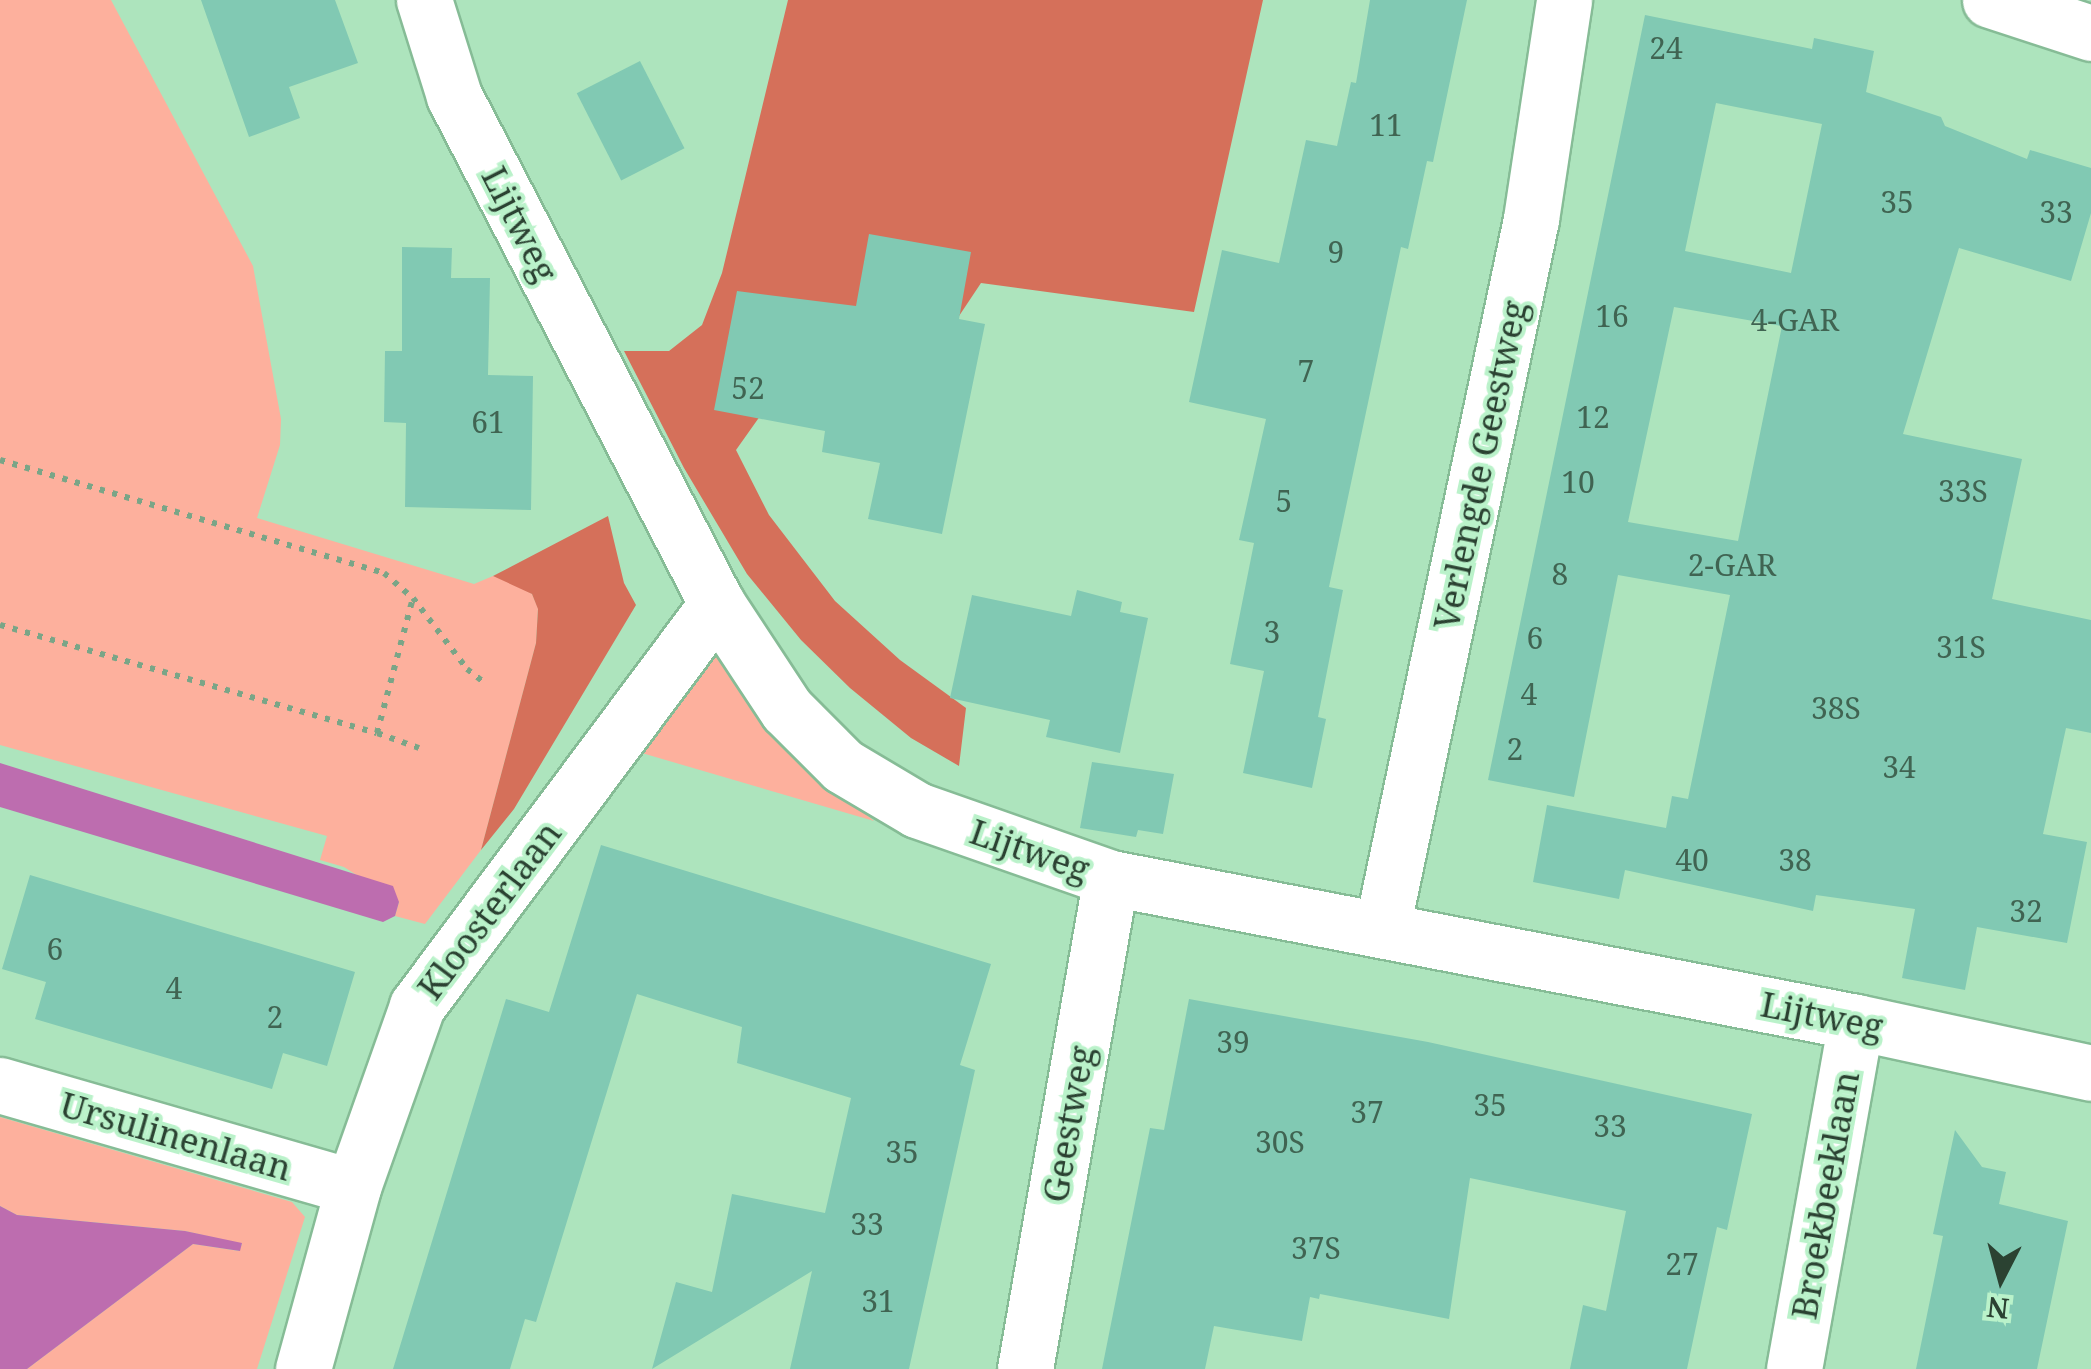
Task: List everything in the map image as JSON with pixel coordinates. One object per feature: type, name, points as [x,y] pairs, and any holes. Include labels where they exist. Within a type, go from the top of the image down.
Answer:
[{"type":"street","name":"Lijtweg","points":[[424,0],[454,96],[717,604],[787,710],[843,766],[916,810],[1112,878],[1382,928],[2091,1072]]},
{"type":"street","name":"Verlengde Geestweg","points":[[1382,928],[1531,219],[1564,0]]},
{"type":"street","points":[[1990,0],[2091,33]]},
{"type":"street","name":"Kloosterlaan","points":[[303,1369],[353,1186],[417,1006],[717,604]]},
{"type":"street","name":"Geestweg","points":[[1025,1369],[1112,878]]},
{"type":"street","name":"Broekbeeklaan","points":[[1794,1369],[1856,1022]]},
{"type":"street","name":"Ursulinenlaan","points":[[0,1084],[353,1186]]},
{"type":"path","points":[[0,460],[384,573],[413,598],[467,669],[486,684]]},
{"type":"path","points":[[377,733],[413,598]]},
{"type":"path","points":[[0,626],[420,748]]},
{"type":"shaded area","points":[[0,0],[111,0],[253,266],[281,419],[280,445],[257,518],[474,584],[493,576],[532,594],[538,608],[536,643],[481,850],[425,924],[395,916],[399,902],[344,867],[320,860],[327,836],[0,745]]},
{"type":"shaded area","points":[[788,0],[1263,0],[1194,312],[981,283],[957,319],[765,409],[736,450],[769,515],[835,601],[900,660],[966,708],[959,766],[911,738],[850,688],[801,640],[747,574],[684,468],[624,351],[669,351],[702,325],[722,273]]},
{"type":"shaded area","points":[[608,516],[624,583],[636,605],[514,809],[481,850],[536,643],[538,609],[532,594],[493,576]]},
{"type":"shaded area","points":[[708,639],[766,731],[874,821],[635,751]]},
{"type":"shaded area","points":[[0,763],[393,886],[399,902],[395,916],[383,922],[0,807]]},
{"type":"shaded area","points":[[0,1117],[292,1202],[305,1217],[257,1369],[27,1369],[193,1244],[239,1251],[242,1244],[185,1231],[17,1215],[0,1206]]},
{"type":"shaded area","points":[[0,1206],[17,1215],[185,1231],[242,1243],[240,1251],[193,1244],[27,1369],[0,1369]]},
{"type":"building","points":[[201,0],[335,0],[358,63],[289,87],[300,118],[249,137]]},
{"type":"building","points":[[1370,0],[1467,0],[1433,162],[1427,161],[1408,249],[1401,247],[1329,587],[1343,590],[1318,717],[1326,719],[1312,788],[1243,773],[1264,671],[1230,664],[1254,543],[1239,540],[1266,419],[1189,402],[1222,250],[1279,263],[1306,140],[1337,146],[1351,82],[1356,83]]},
{"type":"building","points":[[1645,15],[1812,49],[1814,38],[1874,51],[1866,92],[1941,117],[1945,126],[2027,159],[2030,150],[2091,168],[2091,213],[2071,281],[1959,248],[1903,434],[2022,459],[1992,599],[2091,620],[2091,733],[2066,728],[2043,834],[2087,842],[2067,943],[1977,927],[1965,990],[1902,978],[1915,909],[1816,895],[1813,911],[1625,870],[1619,899],[1533,882],[1547,805],[1666,828],[1672,796],[1688,799],[1730,595],[1618,575],[1574,797],[1488,780]],"holes":[[[1716,103],[1822,124],[1791,273],[1685,251]],[[1674,307],[1782,326],[1738,541],[1628,522]]]},
{"type":"building","points":[[640,61],[684,148],[621,181],[577,93]]},
{"type":"building","points":[[869,234],[971,252],[959,319],[985,324],[942,534],[868,519],[880,463],[822,452],[825,431],[714,410],[737,291],[856,306]]},
{"type":"building","points":[[402,247],[452,248],[451,278],[490,278],[488,375],[533,376],[531,510],[405,507],[406,423],[384,422],[385,351],[402,351]]},
{"type":"building","points":[[1077,590],[1122,602],[1120,612],[1148,618],[1120,753],[1046,737],[1050,720],[950,698],[972,595],[1071,616]]},
{"type":"building","points":[[1092,762],[1174,774],[1163,834],[1138,830],[1136,837],[1080,828]]},
{"type":"building","points":[[601,845],[991,964],[960,1065],[975,1070],[909,1369],[790,1369],[812,1271],[652,1369],[676,1282],[712,1292],[732,1194],[825,1213],[851,1098],[737,1063],[742,1027],[637,994],[536,1322],[525,1319],[510,1369],[393,1369],[506,999],[549,1012]]},
{"type":"building","points":[[30,875],[355,972],[327,1066],[283,1053],[272,1089],[35,1019],[46,982],[2,969]]},
{"type":"building","points":[[1189,999],[1428,1042],[1752,1114],[1727,1230],[1717,1227],[1687,1369],[1570,1369],[1583,1305],[1606,1311],[1626,1211],[1470,1178],[1449,1319],[1320,1294],[1319,1299],[1310,1297],[1302,1341],[1214,1326],[1205,1369],[1102,1369],[1150,1128],[1164,1130]]},
{"type":"building","points":[[1955,1130],[1982,1167],[2006,1172],[1999,1204],[2068,1221],[2037,1369],[1916,1369],[1943,1236],[1933,1234]]}]
